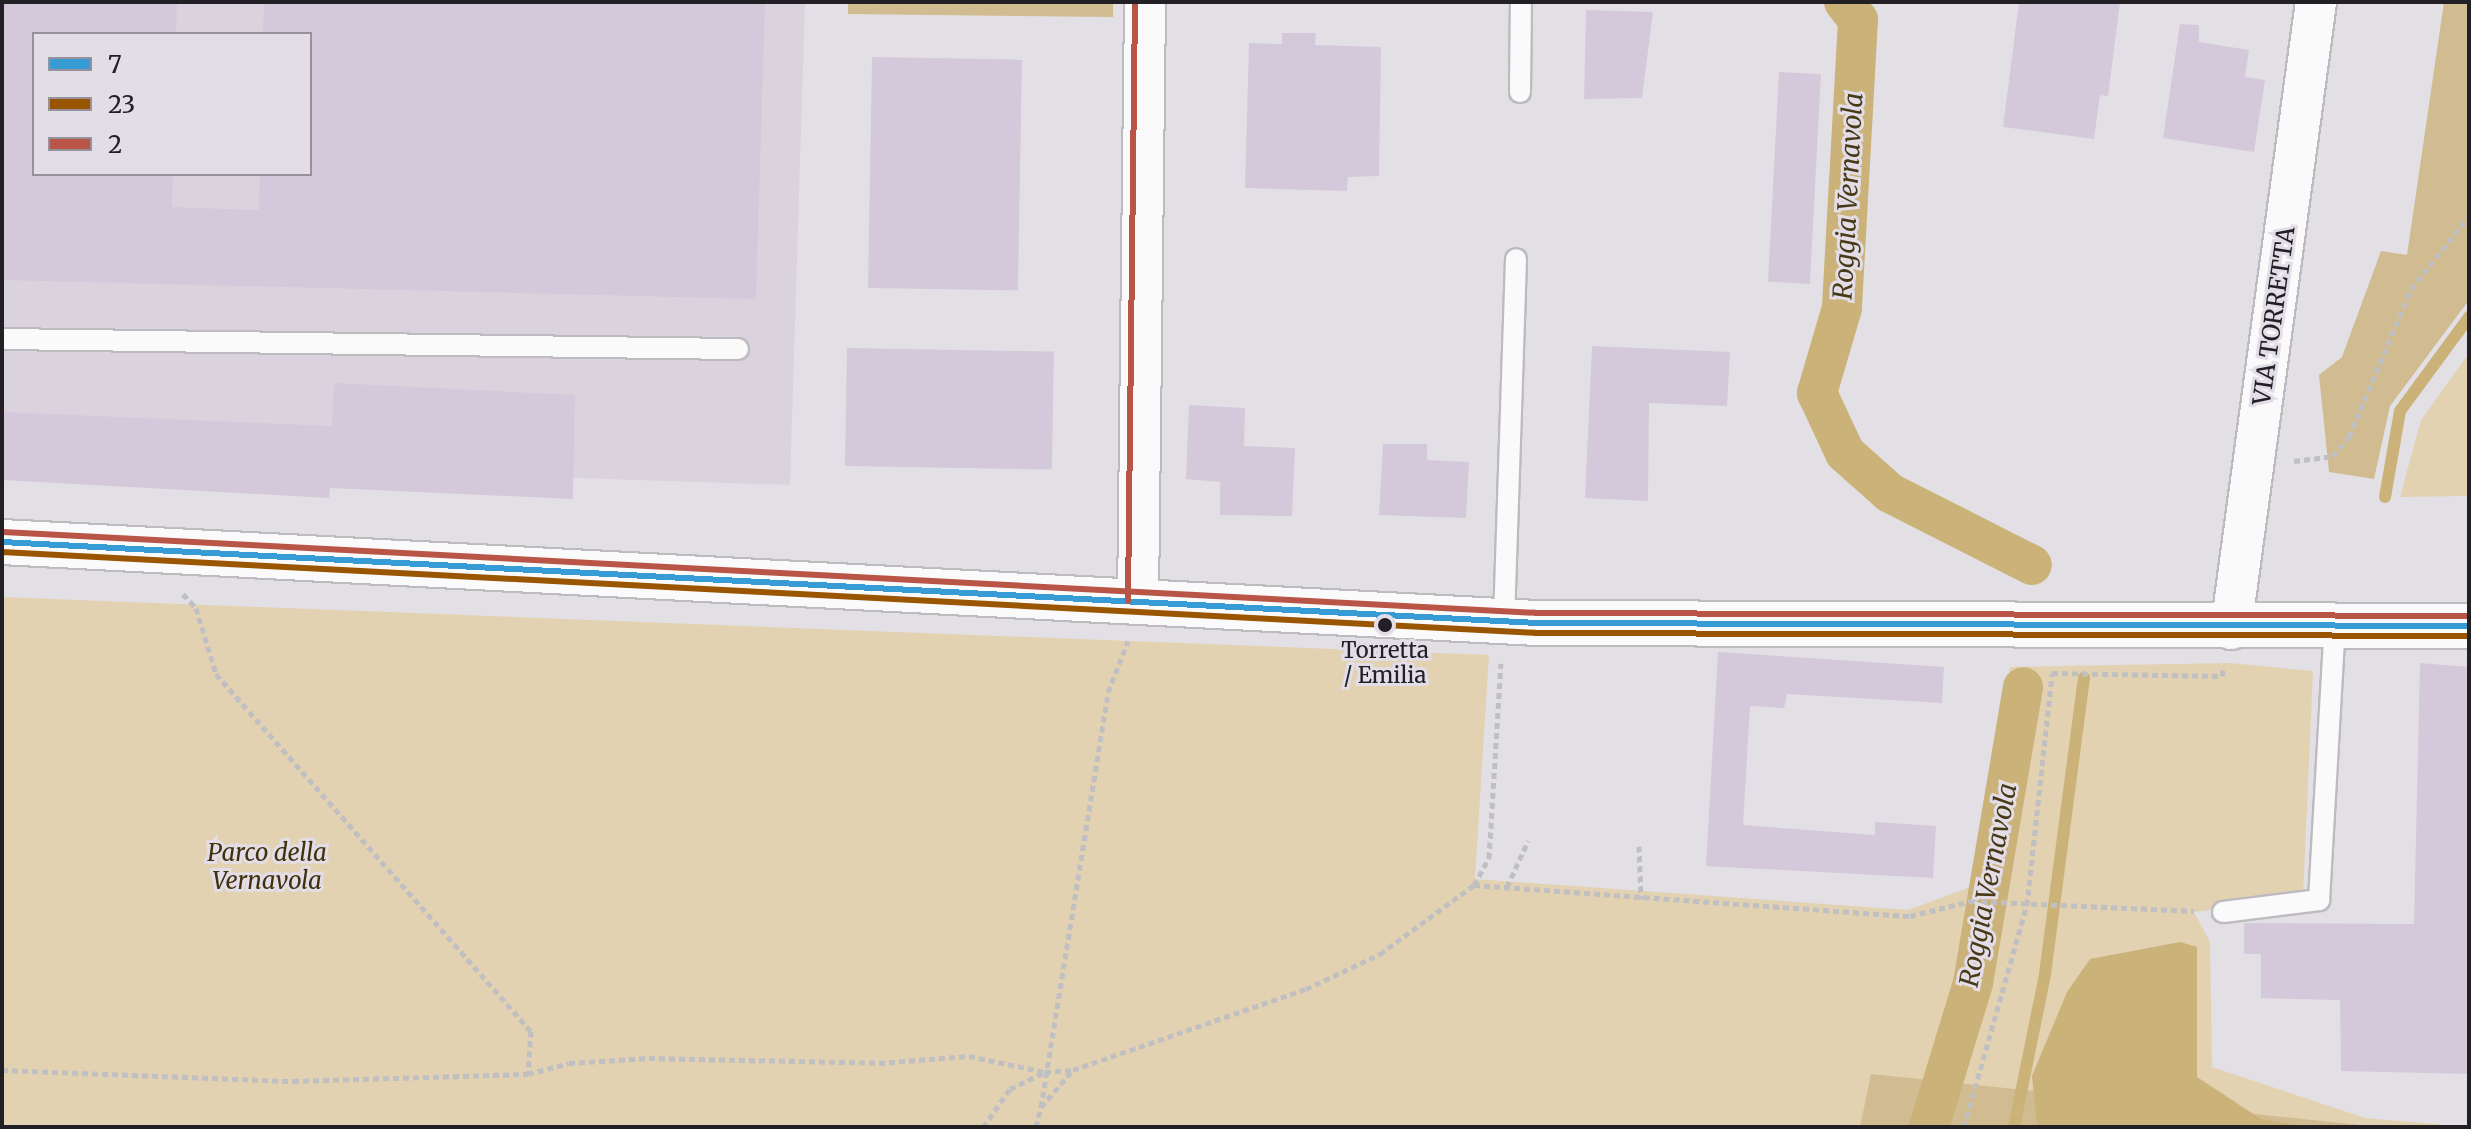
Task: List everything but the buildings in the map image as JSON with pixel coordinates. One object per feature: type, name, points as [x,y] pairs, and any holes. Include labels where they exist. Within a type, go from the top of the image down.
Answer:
[{"type":"street","points":[[1138,601],[1145,2]]},
{"type":"street","name":"VIA TORRETTA","points":[[2231,629],[2316,2]]},
{"type":"street","points":[[2,542],[1138,601],[1503,638],[2469,626]]},
{"type":"lane","points":[[1520,92],[1521,2]]},
{"type":"lane","points":[[1503,638],[1516,259]]},
{"type":"lane","points":[[2,339],[738,349]]},
{"type":"lane","points":[[2223,912],[2319,900],[2335,626]]},
{"type":"path","points":[[2251,473],[2267,464],[2333,456],[2349,437],[2411,289],[2469,216]]},
{"type":"path","points":[[175,585],[196,608],[216,674],[531,1031],[528,1074]]},
{"type":"path","points":[[1964,1127],[2027,905],[2052,673],[2222,676],[2231,629]]},
{"type":"path","points":[[2,1070],[293,1081],[528,1074],[569,1063],[649,1058],[879,1063],[969,1056],[1045,1072],[1073,1070],[1306,989],[1380,954],[1474,885],[1489,858],[1503,638]]},
{"type":"path","points":[[1036,1127],[1108,692],[1123,652]]},
{"type":"path","points":[[1507,887],[1528,841]]},
{"type":"path","points":[[1639,846],[1641,899]]},
{"type":"path","points":[[1474,885],[1910,916],[1971,901],[2223,912]]},
{"type":"path","points":[[1041,1107],[1073,1070]]},
{"type":"path","points":[[983,1127],[1010,1089],[1045,1072]]},
{"type":"shaded area","points":[[2,2],[805,2],[790,485],[2,459]]},
{"type":"shaded area","points":[[848,2],[1113,2],[1113,17],[848,14]]},
{"type":"shaded area","points":[[2444,2],[2469,2],[2469,300],[2390,406],[2374,479],[2329,472],[2319,375],[2342,357],[2381,251],[2407,255]]},
{"type":"shaded area","points":[[2180,942],[2197,947],[2197,1077],[2261,1119],[2304,1127],[2037,1127],[2032,1076],[2067,992],[2090,959]]},
{"type":"shaded area","points":[[1871,1074],[2379,1127],[1860,1127]]},
{"type":"green space","points":[[2469,353],[2469,496],[2400,497],[2421,420]]},
{"type":"green space","name":"Parco della Vernavola","points":[[2,597],[1489,655],[1475,879],[1908,910],[1973,886],[2010,667],[2229,663],[2313,671],[2303,898],[2194,912],[2210,942],[2212,1067],[2365,1118],[2469,1127],[2,1127]]},
{"type":"waterway","name":"Roggia Vernavola","points":[[1844,2],[1858,20],[1842,308],[1817,393],[1845,453],[1890,493],[2032,565]]},
{"type":"waterway","points":[[2385,497],[2400,411],[2469,317]]},
{"type":"waterway","points":[[2014,1127],[2045,974],[2084,678]]},
{"type":"waterway","name":"Roggia Vernavola","points":[[1929,1127],[1973,983],[2023,687]]},
{"type":"transit line","name":"2","points":[[1128,601],[1135,2]]},
{"type":"transit line","name":"2","points":[[3,532],[1536,613],[2469,616]]},
{"type":"transit line","name":"7","points":[[2,542],[1536,623],[2469,626]]},
{"type":"transit line","name":"23","points":[[2,552],[1535,633],[2469,636]]},
{"type":"place","name":"Torretta / Emilia","points":[[1385,625]]}]
